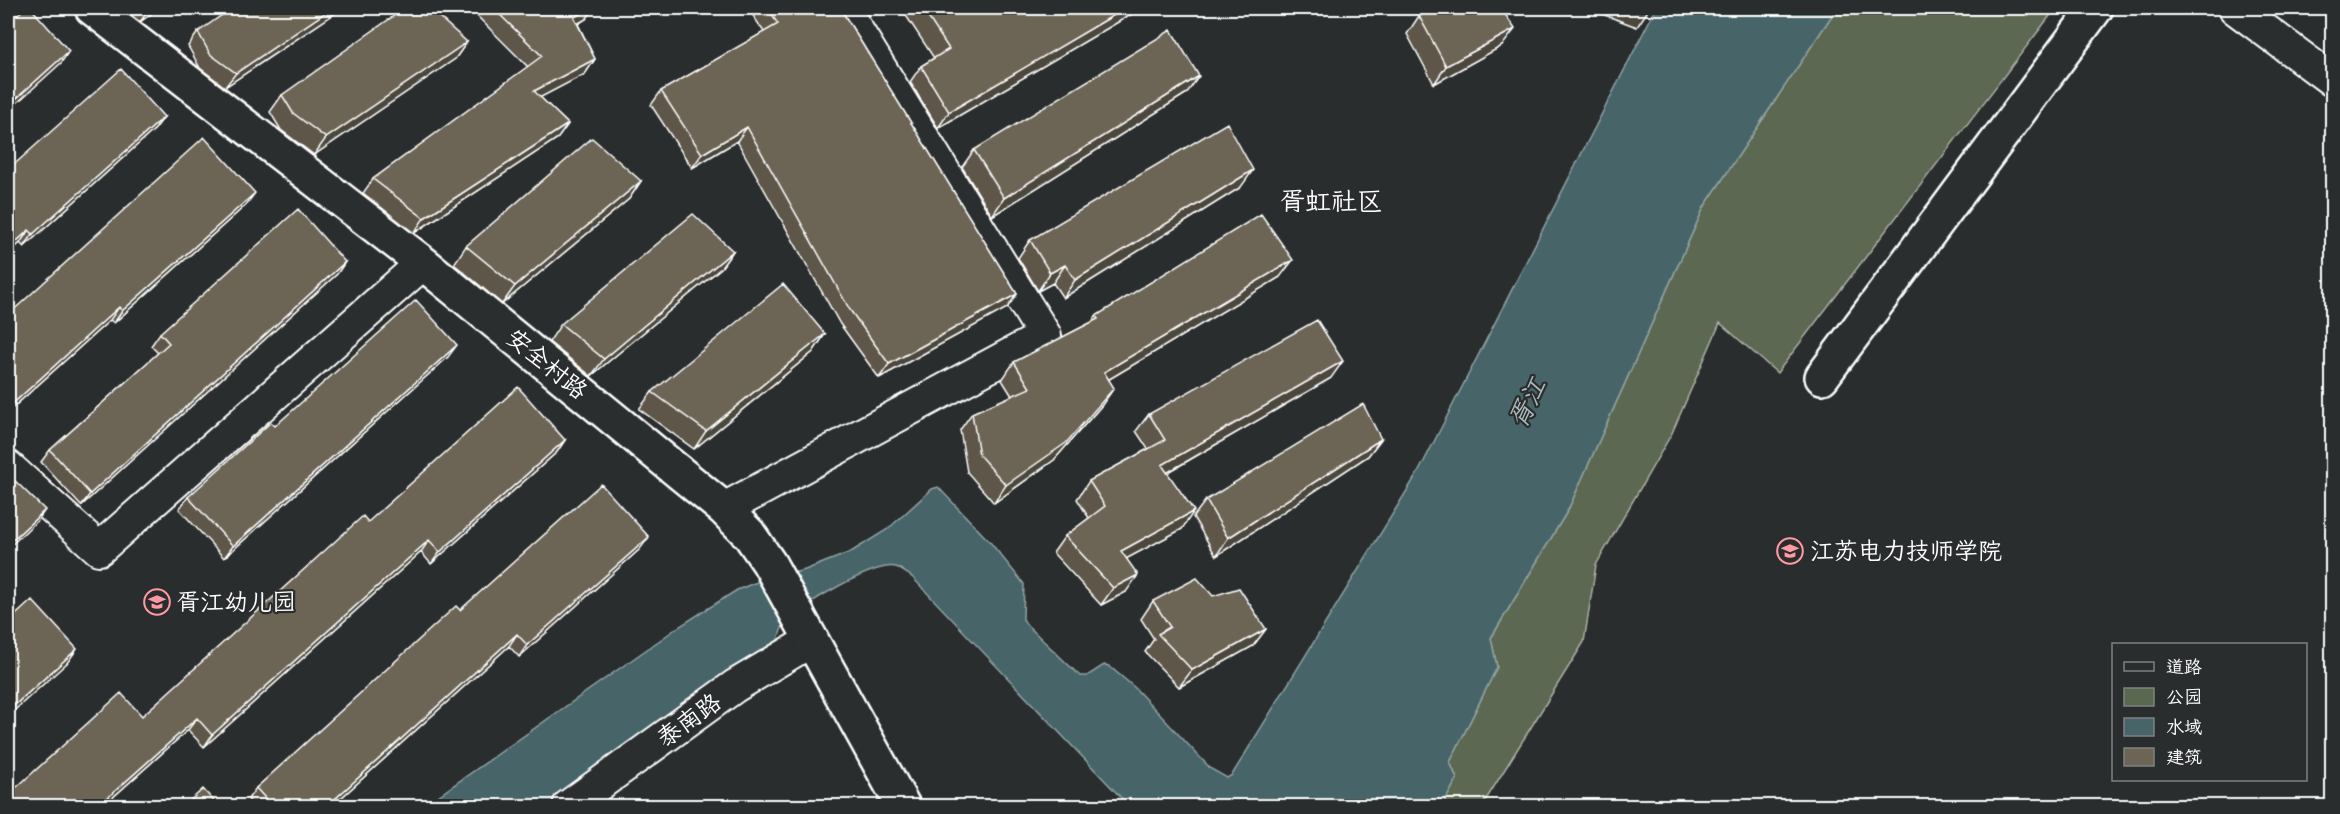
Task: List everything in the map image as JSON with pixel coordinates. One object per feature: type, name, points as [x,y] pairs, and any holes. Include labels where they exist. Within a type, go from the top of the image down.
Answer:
[{"type":"street","name":"安全村路","points":[[92,8],[423,263],[724,508],[749,534],[769,563],[903,807]]},
{"type":"street","points":[[724,508],[1045,336],[843,8]]},
{"type":"street","points":[[1822,377],[2096,8]]},
{"type":"street","points":[[2235,8],[2332,80]]},
{"type":"street","points":[[8,467],[99,549],[423,263]]},
{"type":"street","name":"泰南路","points":[[569,807],[735,686],[807,630]]},
{"type":"green space","points":[[1837,8],[2056,8],[1777,373],[1720,323],[1672,433],[1596,565],[1584,642],[1482,806],[1442,806],[1457,779],[1450,762],[1497,667],[1491,638],[1568,510],[1704,207]]},
{"type":"water","name":"胥江","points":[[1656,8],[1837,8],[1704,207],[1568,510],[1491,638],[1497,667],[1450,762],[1457,779],[1442,806],[1129,806],[912,577],[896,567],[886,567],[838,586],[806,606],[784,624],[777,643],[547,806],[424,806],[677,628],[737,590],[762,580],[805,570],[851,552],[888,529],[932,489],[938,487],[990,542],[1024,584],[1023,619],[1026,624],[1080,676],[1087,676],[1104,665],[1109,666],[1134,687],[1211,769],[1227,778],[1232,775],[1419,471]]},
{"type":"building","points":[[25,8],[31,8],[69,51],[8,106],[8,23]]},
{"type":"building","points":[[232,8],[332,8],[236,73],[210,54],[198,32]]},
{"type":"building","points":[[405,8],[429,8],[467,42],[326,138],[293,113],[282,95]]},
{"type":"building","points":[[493,8],[592,8],[574,17],[595,59],[534,91],[568,124],[424,218],[373,179],[542,56]]},
{"type":"building","points":[[767,8],[840,8],[1017,294],[889,364],[850,310],[747,127],[702,154],[661,91],[778,24]]},
{"type":"building","points":[[922,8],[1126,8],[949,112],[921,66],[949,49]]},
{"type":"building","points":[[1438,8],[1501,8],[1515,29],[1446,66],[1419,16]]},
{"type":"building","points":[[1171,30],[1199,76],[1004,198],[974,150]]},
{"type":"building","points":[[121,69],[164,117],[33,234],[29,230],[8,249],[8,170]]},
{"type":"building","points":[[1227,123],[1253,170],[1075,280],[1065,265],[1050,273],[1030,240]]},
{"type":"building","points":[[204,137],[255,193],[122,311],[119,307],[8,408],[8,315]]},
{"type":"building","points":[[592,138],[641,181],[515,286],[466,246]]},
{"type":"building","points":[[298,209],[345,262],[90,494],[50,450],[169,343],[160,333]]},
{"type":"building","points":[[693,214],[733,251],[604,359],[561,324]]},
{"type":"building","points":[[1261,214],[1293,260],[1104,372],[1114,388],[1066,443],[1006,485],[979,455],[972,413],[1030,388],[1014,362],[1098,319],[1096,316]]},
{"type":"building","points":[[783,284],[825,334],[706,431],[652,392]]},
{"type":"building","points":[[416,300],[457,345],[233,546],[188,497],[271,422],[275,426]]},
{"type":"building","points":[[1317,320],[1343,361],[1162,465],[1194,511],[1121,551],[1138,575],[1113,588],[1065,536],[1105,506],[1089,481],[1165,440],[1149,414]]},
{"type":"building","points":[[518,387],[565,440],[440,552],[429,540],[212,735],[197,718],[97,807],[8,807],[8,795],[121,693],[142,716],[363,516],[368,522]]},
{"type":"building","points":[[1363,404],[1381,439],[1228,538],[1206,500]]},
{"type":"building","points":[[8,474],[45,510],[8,544]]},
{"type":"building","points":[[601,484],[649,537],[527,645],[517,634],[326,807],[273,807],[256,788],[456,606],[460,610]]},
{"type":"building","points":[[1197,578],[1213,596],[1239,588],[1266,629],[1192,670],[1158,634],[1170,627],[1153,601]]},
{"type":"building","points":[[32,600],[77,649],[8,711],[8,622]]},
{"type":"building","points":[[203,789],[219,807],[183,807]]},
{"type":"place","name":"江苏电力技师学院","points":[[1790,551]]},
{"type":"place","name":"胥江幼儿园","points":[[157,602]]},
{"type":"district","name":"胥虹社区","points":[[1331,201]]}]
